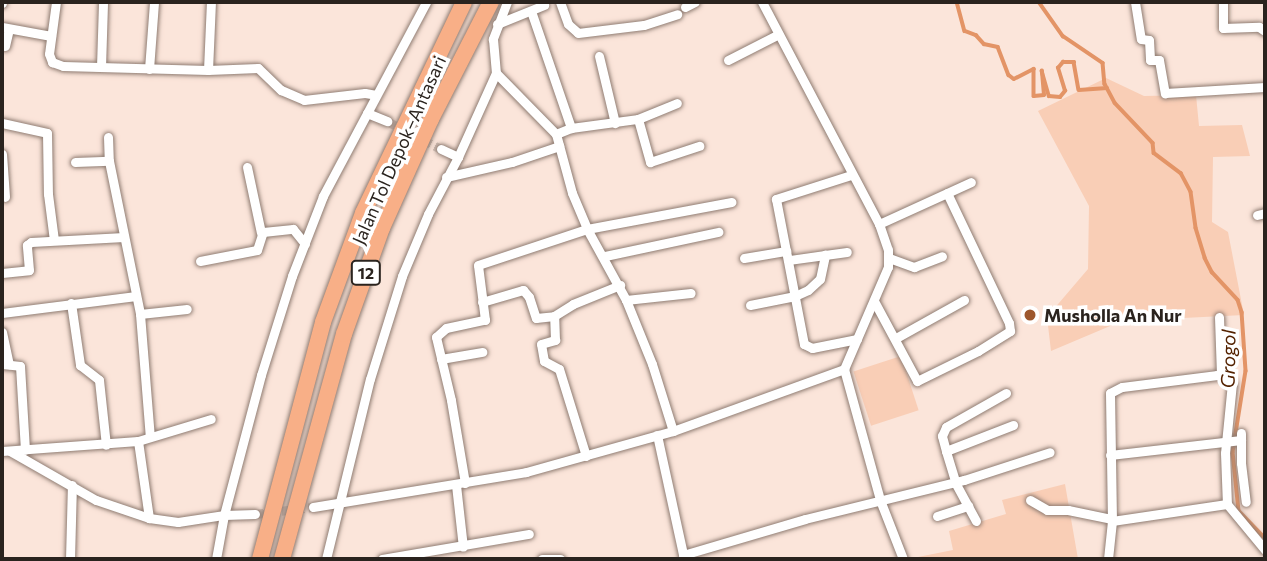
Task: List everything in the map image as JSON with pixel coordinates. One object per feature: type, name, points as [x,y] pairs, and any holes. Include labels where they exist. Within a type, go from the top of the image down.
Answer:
[{"type":"highway","name":"Jalan Tol Depok–Antasari","points":[[260,559],[319,335],[362,213],[464,2]]},
{"type":"highway","name":"Jalan Tol Depok–Antasari","points":[[282,559],[340,348],[382,228],[431,119],[491,2]]},
{"type":"street","points":[[56,2],[49,54],[52,62],[63,66],[208,70],[258,68],[281,90],[304,100],[365,93],[376,95]]},
{"type":"street","points":[[101,68],[103,2]]},
{"type":"street","points":[[149,69],[154,2]]},
{"type":"street","points":[[208,70],[211,2]]},
{"type":"street","points":[[216,559],[224,514],[261,375],[304,244],[323,196],[426,2]]},
{"type":"street","points":[[326,559],[383,333],[402,276],[496,73],[493,56],[497,24],[507,2]]},
{"type":"street","points":[[560,2],[568,24],[578,33],[644,25],[677,14]]},
{"type":"street","points":[[762,2],[777,35],[879,224],[889,258],[874,301],[844,369],[880,499],[903,559]]},
{"type":"street","points":[[1135,2],[1140,39],[1149,40],[1150,60],[1159,60],[1165,93],[1265,87]]},
{"type":"street","points":[[1223,2],[1223,28],[1259,27],[1261,31],[1265,31]]},
{"type":"street","points":[[497,24],[544,5]]},
{"type":"street","points":[[531,11],[571,128]]},
{"type":"street","points":[[5,46],[6,28],[51,36]]},
{"type":"street","points":[[728,60],[777,35]]},
{"type":"street","points":[[599,55],[615,123]]},
{"type":"street","points":[[496,73],[556,134],[572,193],[587,229],[620,285],[652,365],[673,431]]},
{"type":"street","points":[[556,134],[571,128],[638,119],[677,103]]},
{"type":"street","points":[[367,113],[387,121]]},
{"type":"street","points":[[638,119],[650,162],[699,146]]},
{"type":"street","points":[[2,123],[47,133],[48,194],[54,240]]},
{"type":"street","points":[[108,137],[109,160],[140,314],[150,437]]},
{"type":"street","points":[[446,177],[512,162],[559,146]]},
{"type":"street","points":[[441,149],[458,158]]},
{"type":"street","points":[[2,155],[5,197]]},
{"type":"street","points":[[75,162],[109,160]]},
{"type":"street","points":[[200,261],[257,250],[261,233],[247,167]]},
{"type":"street","points":[[851,175],[776,199],[807,346],[857,339]]},
{"type":"street","points":[[879,224],[971,182]]},
{"type":"street","points":[[874,301],[917,381],[978,351],[1010,331],[1009,323],[947,193]]},
{"type":"street","points":[[463,547],[460,484],[451,400],[437,334],[446,328],[484,321],[477,269],[479,264],[587,229],[731,202]]},
{"type":"street","points":[[261,233],[293,229],[304,244]]},
{"type":"street","points":[[605,256],[718,232]]},
{"type":"street","points":[[2,273],[29,270],[27,245],[54,240],[124,237]]},
{"type":"street","points":[[744,258],[847,253]]},
{"type":"street","points":[[750,305],[795,296],[808,290],[820,279],[825,255]]},
{"type":"street","points":[[889,258],[914,267],[942,256]]},
{"type":"street","points":[[482,302],[523,290],[529,297],[536,318],[554,316],[573,304],[620,285]]},
{"type":"street","points":[[626,300],[691,293]]},
{"type":"street","points":[[2,313],[136,296]]},
{"type":"street","points":[[896,338],[964,300]]},
{"type":"street","points":[[71,303],[79,365],[99,380],[106,445]]},
{"type":"street","points":[[140,314],[187,309]]},
{"type":"street","points":[[554,316],[555,340],[541,344],[544,358],[546,363],[559,369],[586,456]]},
{"type":"street","points":[[1219,317],[1221,375]]},
{"type":"street","points":[[2,332],[5,364],[20,366],[25,450]]},
{"type":"street","points":[[441,359],[482,352]]},
{"type":"street","points":[[313,507],[460,484],[586,456],[673,431],[844,369]]},
{"type":"street","points":[[1108,559],[1112,520],[1110,397],[1113,391],[1122,387],[1221,375],[1229,378],[1232,383],[1225,441],[1227,504],[1265,550]]},
{"type":"street","points":[[976,521],[955,480],[942,436],[946,428],[1006,393]]},
{"type":"street","points":[[6,451],[138,441],[211,419]]},
{"type":"street","points":[[946,451],[1013,425]]},
{"type":"street","points":[[657,435],[683,557],[880,499],[998,471],[1050,452]]},
{"type":"street","points":[[1110,455],[1225,441],[1241,436],[1247,502]]},
{"type":"street","points":[[138,441],[149,518]]},
{"type":"street","points":[[6,451],[96,500],[149,518],[178,522],[224,514],[255,514]]},
{"type":"street","points":[[70,559],[72,485]]},
{"type":"street","points":[[1030,500],[1047,510],[1068,510],[1112,520],[1227,504]]},
{"type":"street","points":[[937,516],[968,506]]},
{"type":"street","points":[[382,559],[529,534]]},
{"type":"street","points":[[542,559],[560,559]]},
{"type":"shaded area","points":[[1106,78],[1144,96],[1196,95],[1199,126],[1242,125],[1250,156],[1213,157],[1212,222],[1228,232],[1244,315],[1122,321],[1051,351],[1047,317],[1088,269],[1089,206],[1038,111]]},
{"type":"shaded area","points":[[901,356],[919,410],[871,426],[853,371]]},
{"type":"shaded area","points":[[1065,484],[1078,559],[908,559],[953,550],[949,531],[1006,514],[1002,500]]},
{"type":"waterway","name":"Grogol","points":[[957,2],[965,31],[976,35],[984,44],[998,47],[1009,75],[1014,79],[1034,69],[1034,96],[1044,95],[1042,71],[1049,96],[1060,97],[1065,91],[1058,68],[1063,62],[1074,62],[1079,90],[1107,88]]},
{"type":"waterway","name":"Grogol","points":[[1039,2],[1063,36],[1103,63],[1105,84],[1115,103],[1153,143],[1154,153],[1181,173],[1191,192],[1196,228],[1205,258],[1212,272],[1238,300],[1242,312],[1246,371],[1233,452],[1239,511],[1265,538]]},
{"type":"tunnel","points":[[387,121],[441,149]]},
{"type":"tunnel","points":[[255,514],[313,507]]},
{"type":"place","name":"Musholla An Nur","points":[[1030,315]]}]
